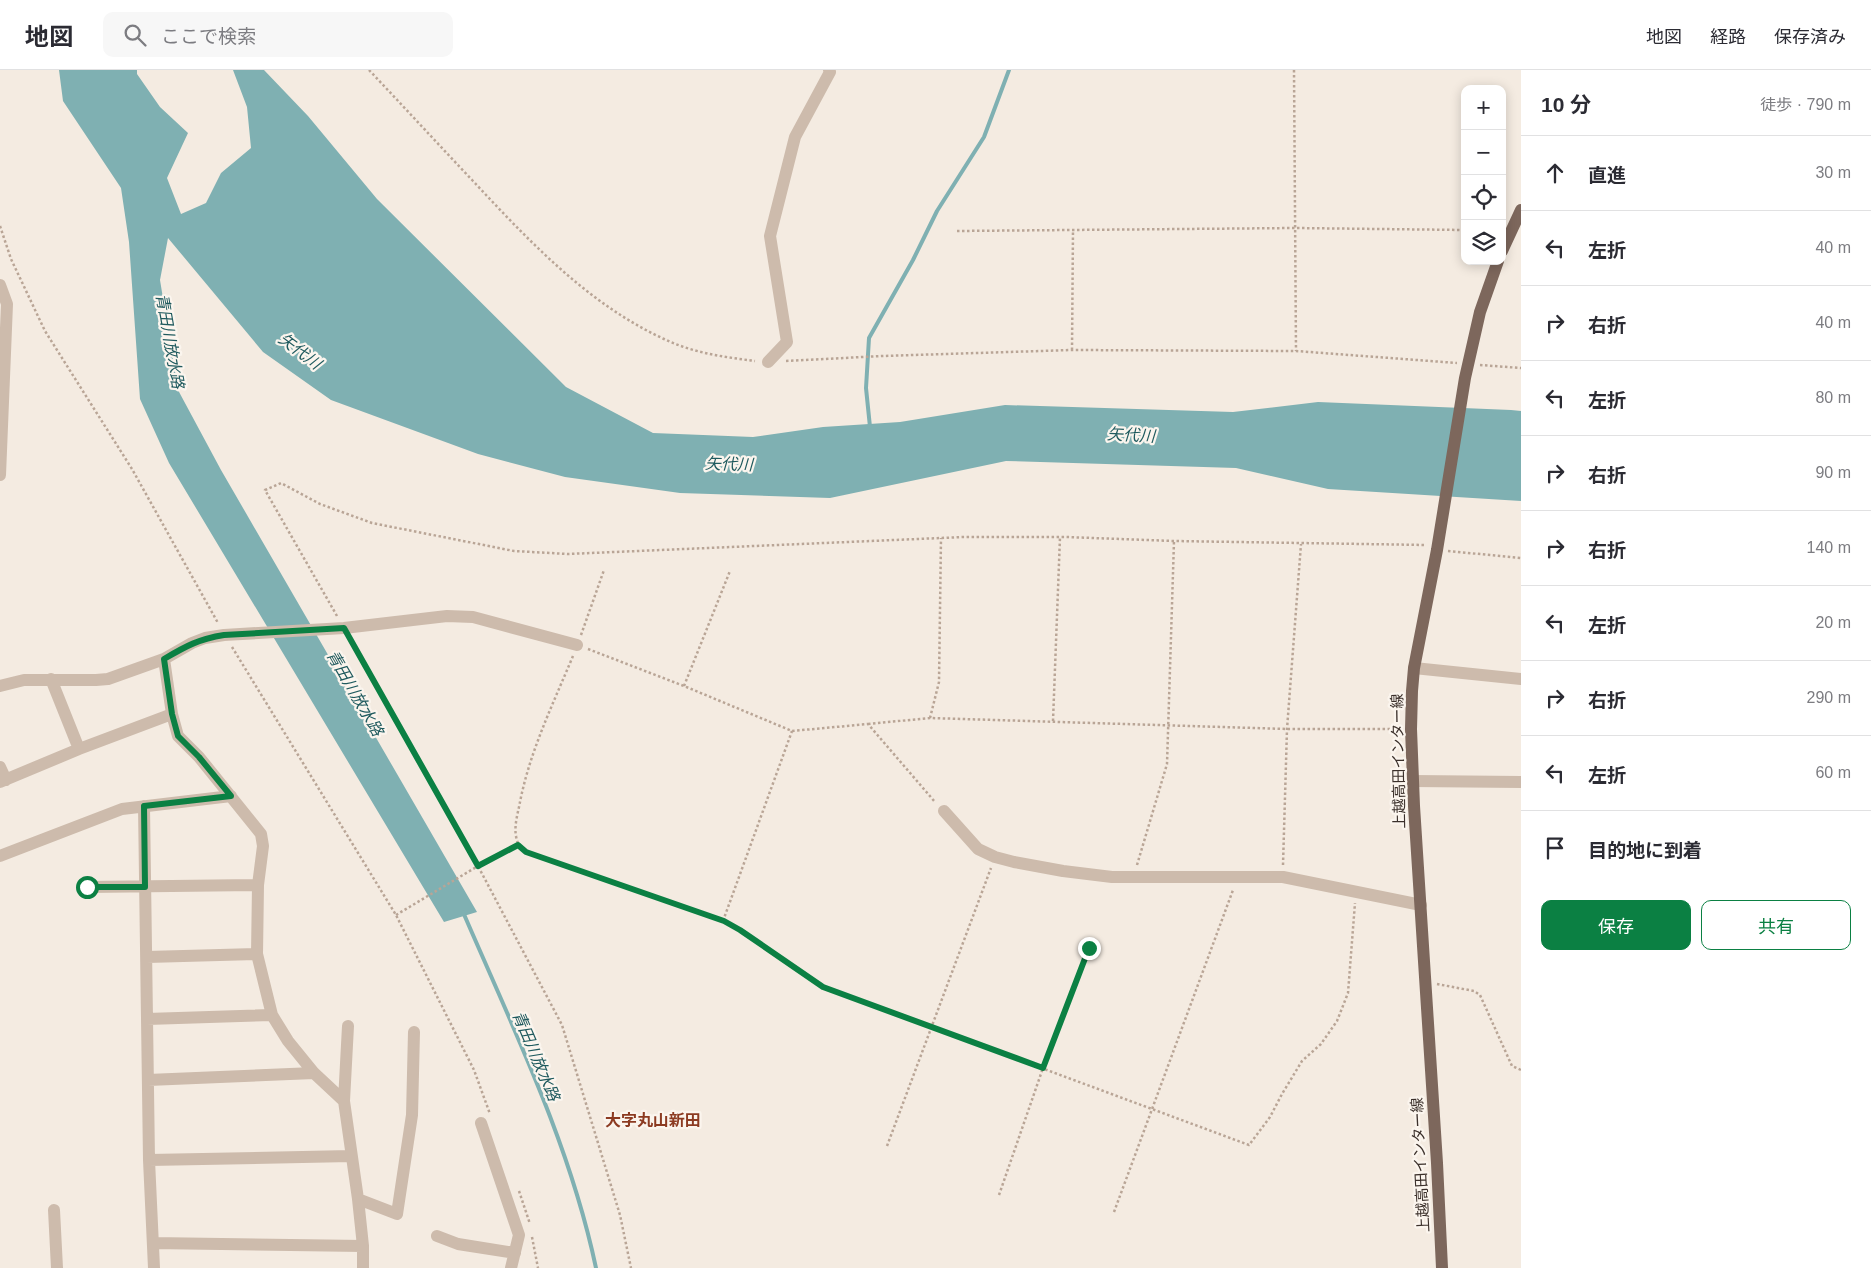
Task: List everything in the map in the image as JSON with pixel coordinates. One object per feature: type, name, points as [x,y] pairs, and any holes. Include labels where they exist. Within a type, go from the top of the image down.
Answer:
[{"type":"main road","points":[[1506,242],[1521,210]]},
{"type":"main road","name":"上越高田インター線","points":[[1442,1268],[1413,781],[1411,729],[1414,668],[1437,548],[1465,378],[1480,312],[1497,265]]},
{"type":"street","points":[[768,362],[787,342],[770,236],[795,137],[830,72],[829,70]]},
{"type":"street","points":[[0,285],[7,304],[0,475]]},
{"type":"street","points":[[0,686],[24,680],[96,680],[108,678],[164,659],[205,638],[224,635],[344,628],[447,616],[473,618],[577,645]]},
{"type":"street","points":[[164,659],[172,714],[178,736],[199,757],[261,834],[257,954],[272,1015],[288,1041],[314,1073],[344,1101]]},
{"type":"street","points":[[1414,668],[1521,679]]},
{"type":"street","points":[[51,679],[79,749]]},
{"type":"street","points":[[0,767],[3,781],[79,749],[172,714]]},
{"type":"street","points":[[1413,781],[1521,782]]},
{"type":"street","points":[[0,856],[122,809],[231,796]]},
{"type":"street","points":[[144,806],[149,1160],[154,1268]]},
{"type":"street","points":[[944,811],[978,849],[995,857],[1063,871],[1097,876],[1133,877],[1283,876],[1421,905]]},
{"type":"street","points":[[87,887],[258,885]]},
{"type":"street","points":[[147,957],[257,954]]},
{"type":"street","points":[[147,1019],[272,1015]]},
{"type":"street","points":[[348,1026],[344,1101],[358,1199],[363,1246],[363,1268]]},
{"type":"street","points":[[358,1199],[397,1214],[412,1115],[414,1032]]},
{"type":"street","points":[[148,1080],[314,1073]]},
{"type":"street","points":[[486,1120],[519,1235],[512,1268]]},
{"type":"street","points":[[149,1160],[351,1156]]},
{"type":"street","points":[[54,1210],[57,1268]]},
{"type":"street","points":[[437,1236],[458,1244],[515,1253]]},
{"type":"street","points":[[153,1243],[363,1246]]},
{"type":"path","points":[[369,70],[520,232],[585,290],[632,322],[665,340],[714,356],[768,362],[1072,350],[1296,351],[1521,368]]},
{"type":"path","points":[[1294,70],[1296,351]]},
{"type":"path","points":[[0,226],[11,259],[45,331],[132,469],[224,635],[396,915],[474,1070],[486,1120]]},
{"type":"path","points":[[957,231],[1295,228],[1461,230]]},
{"type":"path","points":[[1072,350],[1073,230]]},
{"type":"path","points":[[631,1268],[620,1215],[562,1025],[478,866],[265,490],[281,483],[320,504],[372,523],[514,551],[578,554],[941,538],[1060,537],[1437,548],[1521,558]]},
{"type":"path","points":[[1053,721],[1060,537]]},
{"type":"path","points":[[930,718],[939,682],[941,538]]},
{"type":"path","points":[[1133,877],[1167,764],[1174,541]]},
{"type":"path","points":[[1283,876],[1287,728],[1301,543]]},
{"type":"path","points":[[604,570],[577,645],[524,778],[516,821],[518,845],[526,852],[724,921],[823,987],[1249,1145],[1270,1117],[1302,1062],[1321,1044],[1337,1021],[1348,993],[1356,891]]},
{"type":"path","points":[[684,686],[730,571]]},
{"type":"path","points":[[577,645],[684,686],[792,731],[930,718],[1287,728],[1411,729]]},
{"type":"path","points":[[868,724],[944,811]]},
{"type":"path","points":[[724,921],[792,731]]},
{"type":"path","points":[[396,915],[478,866],[518,845]]},
{"type":"path","points":[[887,1146],[995,857]]},
{"type":"path","points":[[1114,1212],[1238,876]]},
{"type":"path","points":[[999,1195],[1043,1068],[1089,948]]},
{"type":"path","points":[[1426,982],[1474,991],[1480,995],[1512,1066],[1521,1070]]},
{"type":"path","points":[[518,1190],[530,1226]]},
{"type":"path","points":[[532,1234],[538,1268]]},
{"type":"water","name":"矢代川","points":[[59,70],[137,70],[137,74],[160,107],[188,133],[167,178],[181,214],[206,203],[221,173],[251,148],[247,107],[233,70],[264,70],[308,116],[377,199],[566,387],[653,433],[753,437],[823,427],[900,422],[1005,405],[1233,412],[1318,402],[1511,410],[1521,411],[1521,501],[1328,489],[1236,468],[1006,461],[830,498],[680,493],[565,477],[478,454],[331,400],[263,352],[168,238],[160,280],[178,390],[221,470],[477,912],[444,922],[169,463],[140,399],[129,242],[121,188],[63,101]]},
{"type":"waterway","points":[[870,427],[866,388],[869,338],[913,260],[937,211],[984,137],[1009,70]]},
{"type":"waterway","name":"青田川放水路","points":[[463,912],[556,1131],[585,1222],[596,1268]]},
{"type":"district","name":"大字丸山新田","points":[[653,1120]]},
{"type":"route","points":[[87,887],[145,887],[144,806],[231,796],[199,757],[178,736],[172,714],[164,659],[205,638],[224,635],[344,628],[478,866],[518,845],[526,852],[724,921],[823,987],[1043,1068],[1089,948]]}]
